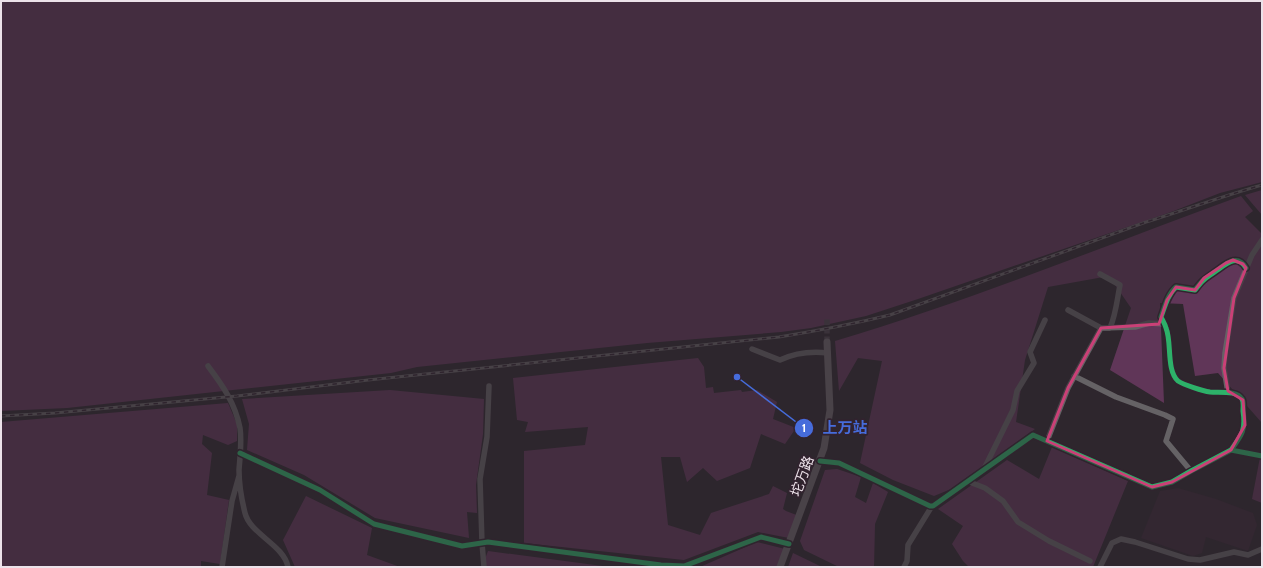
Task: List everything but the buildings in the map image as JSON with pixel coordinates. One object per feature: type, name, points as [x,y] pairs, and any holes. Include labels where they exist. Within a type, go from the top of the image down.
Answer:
[{"type":"main road","name":"坨万路","points":[[780,567],[820,461],[830,420],[827,342]]},
{"type":"street","points":[[1228,393],[1224,368],[1234,298],[1246,268],[1262,240]]},
{"type":"street","points":[[904,567],[907,561],[908,545],[932,506],[1033,435],[1152,487],[1172,482],[1231,450],[1239,439],[1245,425],[1243,400],[1240,396],[1233,393],[1208,392],[1178,381],[1174,375],[1166,328],[1161,317],[1172,290],[1176,287],[1195,290],[1204,278],[1233,260],[1243,264],[1246,268]]},
{"type":"street","points":[[1100,274],[1120,285],[1115,317],[1110,328]]},
{"type":"street","points":[[1068,310],[1101,328],[1135,327],[1149,323],[1164,324]]},
{"type":"street","points":[[984,469],[1013,410],[1017,391],[1034,363],[1030,352],[1045,320]]},
{"type":"street","points":[[1047,441],[1068,388],[1101,328]]},
{"type":"street","points":[[752,349],[780,360],[792,355],[805,353],[828,353]]},
{"type":"street","points":[[208,366],[233,402],[240,429],[239,473],[245,515],[256,530],[281,553],[287,561],[288,567]]},
{"type":"street","points":[[1074,376],[1116,397],[1173,419],[1166,441],[1190,471]]},
{"type":"street","points":[[484,567],[480,479],[487,437],[489,386]]},
{"type":"street","points":[[1231,450],[1262,456]]},
{"type":"street","points":[[240,453],[320,490],[374,524],[462,546],[488,542],[661,565],[684,566],[761,536],[789,544]]},
{"type":"street","points":[[820,461],[839,463],[932,506]]},
{"type":"street","points":[[222,567],[232,501],[239,473]]},
{"type":"street","points":[[967,481],[985,488],[1003,501],[1018,522],[1049,541],[1090,560]]},
{"type":"street","points":[[1100,567],[1112,543],[1120,539],[1135,542],[1188,559],[1200,560],[1234,552],[1248,555],[1262,549]]},
{"type":"highlighted area","points":[[1233,260],[1243,264],[1246,268],[1234,298],[1224,368],[1228,391],[1243,400],[1245,425],[1231,450],[1172,482],[1152,487],[1047,441],[1068,388],[1101,328],[1159,324],[1167,300],[1176,287],[1195,290],[1204,278]]},
{"type":"shaded area","points":[[1,1],[1262,1],[1262,182],[1220,193],[1171,212],[866,316],[811,328],[781,332],[647,343],[417,367],[391,373],[67,408],[1,411]]},
{"type":"shaded area","points":[[1262,190],[1262,215],[1245,195]]},
{"type":"shaded area","points":[[1241,196],[1253,211],[1245,217],[1262,234],[1262,423],[1218,373],[1195,376],[1183,304],[1160,303],[1164,403],[1110,370],[1131,308],[1109,276],[1048,287],[1025,360],[1016,422],[1035,429],[951,489],[934,496],[893,480],[860,463],[882,361],[858,358],[839,391],[835,341],[989,290]]},
{"type":"shaded area","points":[[698,358],[704,367],[706,388],[713,387],[714,393],[757,390],[777,402],[773,419],[796,428],[785,444],[761,434],[750,468],[717,481],[703,468],[687,482],[680,457],[661,457],[668,525],[700,535],[711,513],[769,494],[773,486],[787,493],[783,509],[799,516],[789,538],[758,532],[684,560],[524,543],[524,451],[585,445],[588,427],[525,432],[528,422],[517,420],[513,378]]},
{"type":"shaded area","points":[[390,390],[484,399],[483,434],[476,485],[477,513],[467,512],[469,538],[375,518],[304,475],[247,450],[249,424],[242,399]]},
{"type":"shaded area","points":[[228,403],[237,424],[237,441],[228,445],[203,435],[202,444],[212,453],[207,495],[229,500],[220,564],[201,561],[201,567],[1,567],[1,422]]},
{"type":"shaded area","points":[[1052,447],[1128,481],[1093,567],[969,567],[963,561],[952,544],[963,526],[938,509],[1007,460],[1039,479]]},
{"type":"shaded area","points":[[1262,447],[1262,503],[1252,499]]},
{"type":"shaded area","points":[[837,469],[861,477],[855,497],[866,503],[873,483],[888,492],[875,524],[874,567],[839,567],[804,550],[800,541],[825,470]]},
{"type":"shaded area","points":[[1178,488],[1216,499],[1253,513],[1257,525],[1248,551],[1206,537],[1202,553],[1193,556],[1141,538],[1160,491]]},
{"type":"shaded area","points":[[306,496],[372,528],[367,555],[400,567],[295,567],[283,540]]},
{"type":"shaded area","points":[[757,542],[785,549],[778,567],[700,567]]},
{"type":"shaded area","points":[[488,551],[610,567],[482,567]]},
{"type":"shaded area","points":[[793,553],[822,567],[788,567]]},
{"type":"tunnel","points":[[827,319],[827,342]]},
{"type":"railway","points":[[1,416],[55,413],[237,396],[368,380],[779,337],[821,330],[890,315],[1146,222],[1262,185]]},
{"type":"cycle path","points":[[1231,450],[1243,428],[1242,399],[1236,394],[1228,392],[1210,392],[1178,381],[1172,370],[1168,334],[1161,317],[1165,305],[1176,287],[1195,290],[1205,279],[1231,261],[1239,261],[1246,268]]},
{"type":"cycle path","points":[[820,461],[839,463],[930,506],[933,506],[1033,435],[1152,487],[1172,482],[1231,450],[1262,456]]},
{"type":"cycle path","points":[[240,453],[320,490],[374,524],[462,546],[488,542],[661,565],[684,566],[761,537],[789,544]]},
{"type":"place","name":"上万站","points":[[737,377]]}]
